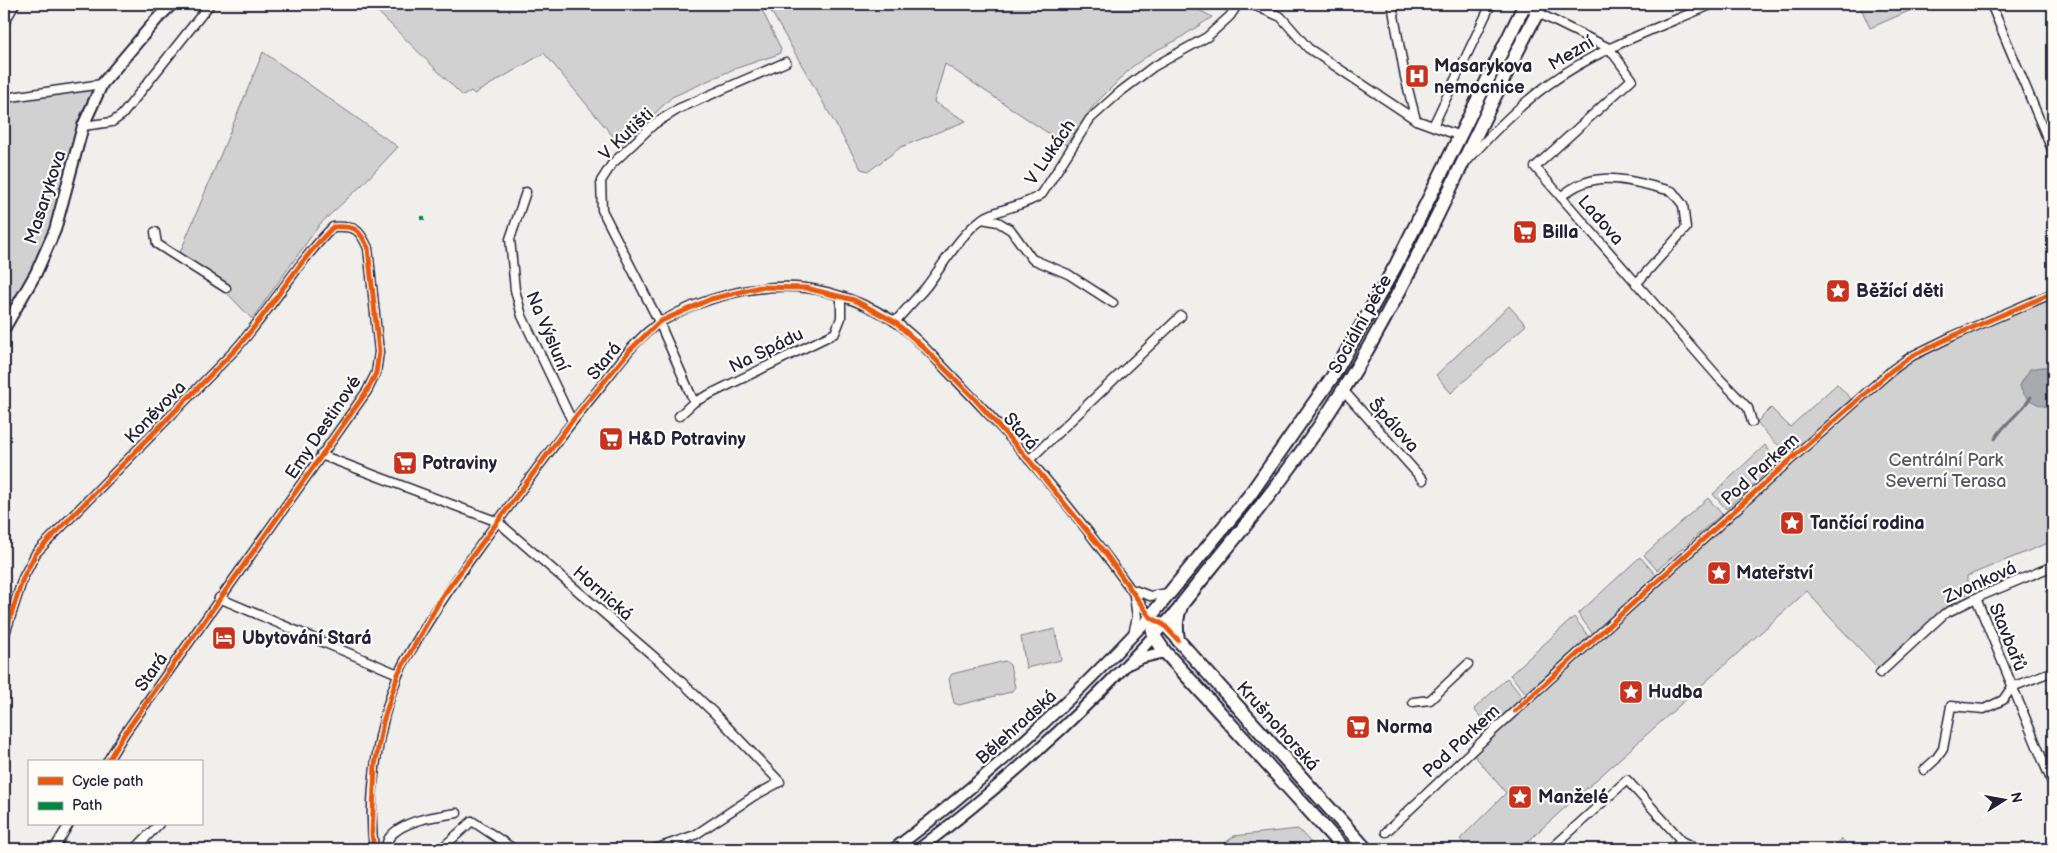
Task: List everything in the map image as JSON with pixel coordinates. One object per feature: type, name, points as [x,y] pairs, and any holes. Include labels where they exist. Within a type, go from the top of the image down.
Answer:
[{"type":"main road","name":"Sociální péče","points":[[1150,617],[1249,496],[1326,386],[1396,265],[1524,5]]},
{"type":"main road","name":"Sociální péče","points":[[1182,604],[1265,503],[1343,390],[1411,270],[1540,8]]},
{"type":"main road","points":[[1178,640],[1176,623],[1182,604]]},
{"type":"main road","points":[[1150,617],[1159,630]]},
{"type":"main road","name":"Krušnohorská","points":[[1159,630],[1165,652],[1344,849]]},
{"type":"main road","name":"Krušnohorská","points":[[1178,640],[1366,849]]},
{"type":"street","points":[[4,23],[15,4]]},
{"type":"street","name":"Masarykova","points":[[4,329],[36,273],[55,230],[83,126],[102,84],[172,4]]},
{"type":"street","points":[[83,126],[112,122],[122,115],[210,4]]},
{"type":"street","name":"V Lukách","points":[[895,322],[923,290],[969,230],[982,219],[1003,209],[1032,202],[1042,194],[1090,119],[1120,92],[1153,67],[1207,37],[1230,16],[1238,4]]},
{"type":"street","points":[[1251,4],[1281,17],[1308,48],[1416,120],[1460,136]]},
{"type":"street","points":[[1392,4],[1405,76],[1416,120]]},
{"type":"street","points":[[1433,126],[1490,4]]},
{"type":"street","name":"Mezní","points":[[1462,166],[1503,122],[1549,84],[1609,48],[1713,4]]},
{"type":"street","points":[[1991,4],[2053,152]]},
{"type":"street","name":"Mezní","points":[[1524,5],[1540,8],[1609,48]]},
{"type":"street","name":"Ladova","points":[[1609,48],[1632,80],[1535,167],[1636,284],[1748,408],[1752,422]]},
{"type":"street","name":"V Kutišti","points":[[694,402],[659,322],[602,210],[601,181],[612,164],[654,124],[680,108],[786,62]]},
{"type":"street","points":[[4,98],[102,84]]},
{"type":"street","points":[[1561,197],[1572,187],[1596,178],[1622,179],[1672,191],[1683,206],[1686,228],[1636,284]]},
{"type":"street","name":"Na Výsluní","points":[[526,192],[510,238],[515,290],[522,316],[572,421]]},
{"type":"street","points":[[982,219],[998,222],[1011,230],[1032,260],[1068,274],[1113,302]]},
{"type":"street","name":"Emy Destinové","points":[[219,598],[367,391],[376,373],[379,352],[368,248],[362,233],[349,226]]},
{"type":"street","name":"Koněvova","points":[[4,637],[23,578],[36,553],[235,350],[258,324],[316,244],[333,227],[349,226]]},
{"type":"street","points":[[155,232],[157,244],[226,288]]},
{"type":"street","name":"Stará","points":[[374,849],[372,834],[375,765],[383,722],[398,674],[442,597],[572,421],[630,350],[659,322],[711,299],[760,287],[806,288],[854,300],[895,322],[973,397],[1029,460],[1105,553],[1150,617]]},
{"type":"street","name":"Pod Parkem","points":[[1386,832],[1494,730],[1892,370],[1912,356],[1952,336],[2053,293]]},
{"type":"street","name":"Na Spádu","points":[[679,416],[694,402],[836,333],[841,318],[841,297]]},
{"type":"street","points":[[1029,460],[1181,316]]},
{"type":"street","name":"Špálova","points":[[1343,390],[1423,480]]},
{"type":"street","name":"Hornická","points":[[321,455],[498,522],[666,668],[714,713],[780,782],[696,835],[655,849]]},
{"type":"street","name":"Zvonková","points":[[1880,674],[1944,614],[1976,598],[2053,566]]},
{"type":"street","points":[[1132,589],[1150,596],[1171,593]]},
{"type":"street","name":"Stará","points":[[1132,589],[1137,617],[1133,635]]},
{"type":"street","points":[[219,598],[398,674]]},
{"type":"street","name":"Stará","points":[[108,760],[219,598]]},
{"type":"street","name":"Stavbařů","points":[[1976,598],[2012,686],[2051,773],[2053,785]]},
{"type":"street","name":"Sociální péče","points":[[1159,630],[1182,604]]},
{"type":"street","name":"Bělehradská","points":[[894,849],[939,815],[1029,738],[1074,696],[1150,617]]},
{"type":"street","name":"Bělehradská","points":[[919,849],[995,789],[1034,755],[1159,630]]},
{"type":"street","name":"Krušnohorská","points":[[1159,630],[1178,640]]},
{"type":"street","name":"Bělehradská","points":[[1126,665],[1140,658],[1165,652]]},
{"type":"street","points":[[1414,702],[1430,700],[1468,664]]},
{"type":"street","points":[[2012,686],[2053,671]]},
{"type":"street","name":"Stavbařů","points":[[1924,770],[1936,759],[1943,749],[1951,706],[1984,709],[2002,700],[2012,686]]},
{"type":"street","points":[[1551,849],[1627,780],[1682,841],[1699,849]]},
{"type":"street","points":[[385,849],[389,838],[400,829],[427,817],[457,813]]},
{"type":"street","points":[[441,849],[472,821],[514,849]]},
{"type":"street","points":[[54,849],[68,826]]},
{"type":"street","points":[[135,849],[157,826]]},
{"type":"street","points":[[1673,849],[1682,841]]},
{"type":"green space","points":[[370,4],[759,4],[781,49],[779,54],[734,69],[672,97],[621,146],[544,53],[474,94],[471,91],[463,96]]},
{"type":"green space","points":[[767,4],[1188,4],[1212,17],[1177,40],[1153,52],[1132,67],[1095,104],[1066,145],[945,64],[934,102],[966,121],[901,147],[869,171],[861,169]]},
{"type":"green space","points":[[1859,4],[1925,4],[1870,28]]},
{"type":"green space","points":[[263,52],[398,147],[361,186],[320,224],[252,319],[223,289],[177,260]]},
{"type":"green space","points":[[102,84],[87,114],[55,230],[15,309],[4,303],[4,98]]},
{"type":"green space","name":"Centrální Park Severní Terasa","points":[[2053,299],[2053,541],[1967,576],[1967,594],[1951,604],[1878,668],[1807,591],[1521,849],[1469,849],[1460,839],[1506,793],[1474,755],[1851,411],[1912,361],[1959,338]]},
{"type":"green space","points":[[1509,306],[1526,325],[1451,393],[1436,375]]},
{"type":"green space","points":[[1837,384],[1851,399],[1797,448],[1791,449],[1779,446],[1757,422],[1771,408],[1790,427]]},
{"type":"green space","points":[[1765,445],[1778,463],[1726,509],[1713,494]]},
{"type":"green space","points":[[1708,498],[1722,514],[1657,570],[1644,555]]},
{"type":"green space","points":[[1640,557],[1656,575],[1593,634],[1578,614]]},
{"type":"green space","points":[[1574,617],[1589,637],[1526,693],[1510,675]]},
{"type":"green space","points":[[1055,629],[1061,660],[1026,668],[1021,637]]},
{"type":"green space","points":[[1005,661],[1010,665],[1015,687],[1011,692],[959,705],[954,703],[949,679],[952,674]]},
{"type":"green space","points":[[1507,678],[1522,697],[1493,724],[1486,724],[1474,709]]},
{"type":"green space","points":[[1298,829],[1317,849],[1218,849],[1234,836]]},
{"type":"green space","points":[[1842,839],[1850,849],[1831,849]]},
{"type":"shaded area","points":[[2053,367],[2053,408],[2037,404],[2024,395],[2021,390],[2020,385],[2030,369]]},
{"type":"waterway","points":[[1995,439],[2031,397]]},
{"type":"marked path","points":[[420,218],[425,218]]},
{"type":"cycle path","points":[[4,637],[23,578],[36,553],[235,350],[260,320],[307,256],[333,227],[346,227],[359,232],[368,248],[379,352],[376,373],[367,391],[125,733],[108,760]]},
{"type":"cycle path","points":[[374,849],[372,834],[375,765],[383,722],[398,674],[442,597],[572,421],[630,350],[659,322],[711,299],[760,287],[806,288],[854,300],[895,322],[973,397],[1029,460],[1105,553],[1150,617],[1164,625],[1178,640]]},
{"type":"cycle path","points":[[1515,711],[1789,461],[1892,370],[1912,356],[1953,336],[2053,293]]},
{"type":"place","name":"Masarykova nemocnice","points":[[1417,76]]},
{"type":"place","name":"Billa","points":[[1525,232]]},
{"type":"place","name":"Běžící děti","points":[[1838,291]]},
{"type":"place","name":"H&D Potraviny","points":[[611,439]]},
{"type":"place","name":"Potraviny","points":[[405,463]]},
{"type":"place","name":"Tančící rodina","points":[[1792,523]]},
{"type":"place","name":"Mateřství","points":[[1719,573]]},
{"type":"place","name":"Ubytování Stará","points":[[224,638]]},
{"type":"place","name":"Hudba","points":[[1631,692]]},
{"type":"place","name":"Norma","points":[[1358,727]]},
{"type":"place","name":"Manželé","points":[[1520,797]]}]
